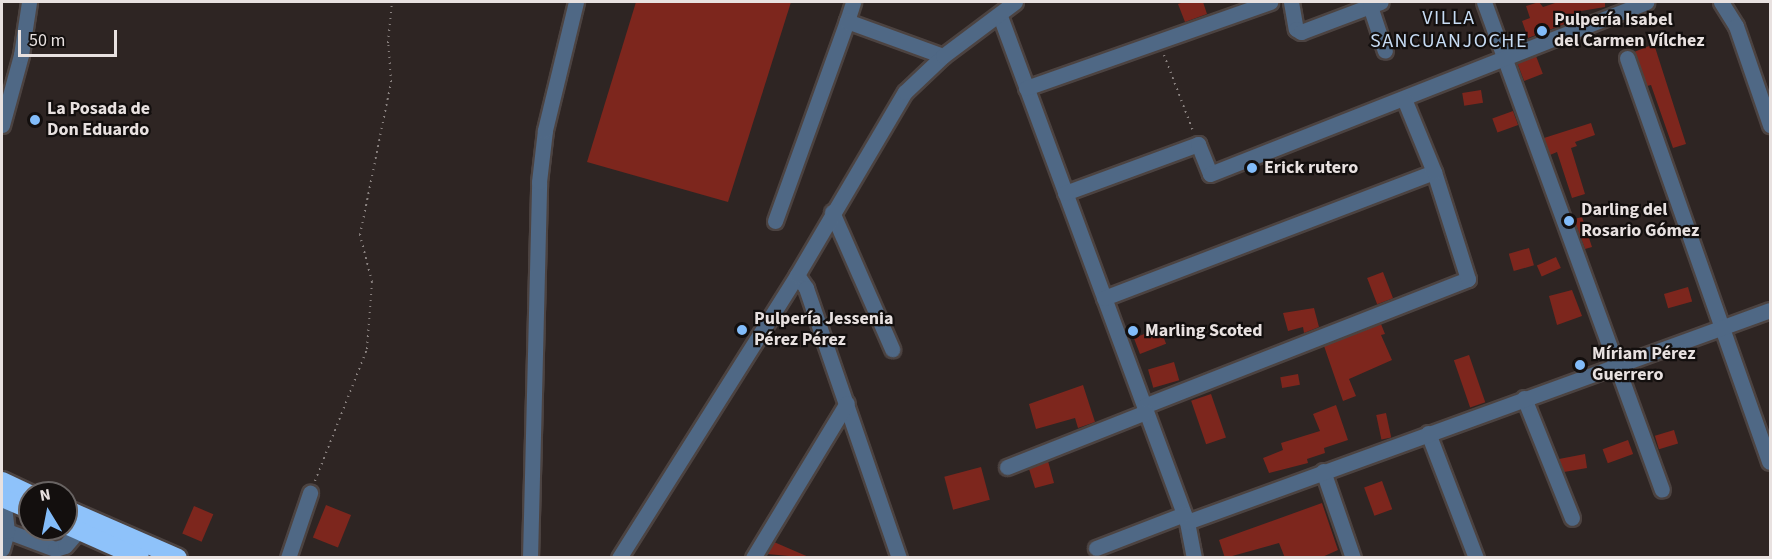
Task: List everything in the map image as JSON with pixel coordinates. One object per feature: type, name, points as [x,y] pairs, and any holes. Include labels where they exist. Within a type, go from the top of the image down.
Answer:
[{"type":"highway","points":[[2,492],[18,493]]},
{"type":"highway","points":[[2,492],[18,502]]},
{"type":"highway","points":[[78,514],[178,558]]},
{"type":"highway","points":[[78,531],[140,558]]},
{"type":"street","points":[[2,125],[21,56],[29,2]]},
{"type":"street","points":[[530,558],[539,182],[545,130],[576,2]]},
{"type":"street","points":[[775,221],[853,2]]},
{"type":"street","points":[[620,558],[797,275],[832,212],[905,92],[943,56],[1000,16],[1015,2]]},
{"type":"street","points":[[1026,88],[1270,2]]},
{"type":"street","points":[[1292,2],[1296,29],[1301,32],[1375,4],[1385,51]]},
{"type":"street","points":[[1484,2],[1662,490]]},
{"type":"street","points":[[1065,193],[1198,144],[1210,174],[1646,2]]},
{"type":"street","points":[[1721,2],[1736,26],[1770,125]]},
{"type":"street","points":[[1000,16],[1185,518],[1194,558]]},
{"type":"street","points":[[847,21],[943,56]]},
{"type":"street","points":[[1627,58],[1723,325],[1768,462]]},
{"type":"street","points":[[1007,467],[1468,279],[1434,172],[1404,99]]},
{"type":"street","points":[[1104,298],[1434,172]]},
{"type":"street","points":[[832,212],[892,349]]},
{"type":"street","points":[[797,275],[806,288],[899,558]]},
{"type":"street","points":[[1096,548],[1323,471],[1723,325],[1770,310]]},
{"type":"street","points":[[1524,398],[1572,518]]},
{"type":"street","points":[[753,558],[847,403]]},
{"type":"street","points":[[1428,433],[1476,558]]},
{"type":"street","points":[[1323,471],[1353,558]]},
{"type":"street","points":[[2,492],[7,531],[2,549]]},
{"type":"street","points":[[288,558],[310,493]]},
{"type":"street","points":[[7,531],[53,553],[65,546],[67,541]]},
{"type":"path","points":[[310,493],[367,350],[372,282],[360,235],[391,82],[388,43],[392,2]]},
{"type":"path","points":[[1159,41],[1198,144]]},
{"type":"building","points":[[636,2],[791,2],[728,202],[587,162]]},
{"type":"building","points":[[1203,2],[1207,14],[1185,22],[1178,4]]},
{"type":"building","points":[[1539,2],[1543,7],[1558,2],[1605,2],[1605,7],[1575,12],[1578,19],[1528,38],[1522,21],[1530,18],[1526,6]]},
{"type":"building","points":[[1654,44],[1686,144],[1673,148],[1651,85],[1647,86],[1634,52]]},
{"type":"building","points":[[1536,56],[1543,74],[1524,81],[1517,63]]},
{"type":"building","points":[[1481,90],[1483,103],[1464,106],[1462,93]]},
{"type":"building","points":[[1513,111],[1518,125],[1497,133],[1492,119]]},
{"type":"building","points":[[1591,123],[1595,135],[1575,142],[1577,146],[1571,148],[1585,194],[1572,198],[1557,152],[1550,155],[1544,138]]},
{"type":"building","points":[[1582,217],[1592,247],[1585,249],[1574,219]]},
{"type":"building","points":[[1529,248],[1534,265],[1514,271],[1509,254]]},
{"type":"building","points":[[1556,257],[1561,268],[1542,277],[1537,266]]},
{"type":"building","points":[[1383,272],[1393,298],[1377,304],[1367,278]]},
{"type":"building","points":[[1688,287],[1692,301],[1668,308],[1664,294]]},
{"type":"building","points":[[1572,290],[1582,316],[1557,325],[1549,296]]},
{"type":"building","points":[[1314,308],[1319,327],[1304,333],[1303,327],[1288,331],[1283,313]]},
{"type":"building","points":[[1381,324],[1385,334],[1381,335],[1392,360],[1349,379],[1356,396],[1343,401],[1324,346]]},
{"type":"building","points":[[1160,328],[1166,344],[1140,354],[1134,338]]},
{"type":"building","points":[[1469,355],[1485,402],[1470,407],[1454,360]]},
{"type":"building","points":[[1174,362],[1179,380],[1153,388],[1148,369]]},
{"type":"building","points":[[1298,374],[1300,385],[1282,388],[1280,377]]},
{"type":"building","points":[[1083,385],[1095,422],[1078,428],[1075,418],[1036,429],[1029,404]]},
{"type":"building","points":[[1211,394],[1226,437],[1206,444],[1191,401]]},
{"type":"building","points":[[1336,405],[1348,440],[1324,448],[1325,453],[1307,459],[1308,463],[1269,473],[1263,458],[1283,450],[1281,443],[1320,431],[1313,414]]},
{"type":"building","points":[[1386,413],[1391,437],[1381,440],[1376,415]]},
{"type":"building","points":[[1674,430],[1678,443],[1659,449],[1655,436]]},
{"type":"building","points":[[1628,440],[1633,454],[1608,463],[1603,449]]},
{"type":"building","points":[[1585,454],[1587,468],[1564,472],[1559,459]]},
{"type":"building","points":[[1048,461],[1054,483],[1035,488],[1029,469]]},
{"type":"building","points":[[981,467],[990,500],[953,510],[944,477]]},
{"type":"building","points":[[1382,481],[1392,509],[1374,516],[1364,487]]},
{"type":"building","points":[[1322,503],[1338,550],[1320,558],[1285,558],[1279,543],[1225,558],[1219,540]]},
{"type":"building","points":[[326,505],[351,515],[338,548],[313,537]]},
{"type":"building","points":[[194,506],[213,514],[202,542],[182,534]]},
{"type":"building","points":[[774,542],[811,558],[767,554]]},
{"type":"place","name":"Pulpería Isabel del Carmen Vílchez","points":[[1542,31]]},
{"type":"place","name":"La Posada de Don Eduardo","points":[[35,120]]},
{"type":"place","name":"Erick rutero","points":[[1252,168]]},
{"type":"place","name":"Darling del Rosario Gómez","points":[[1569,221]]},
{"type":"place","name":"Pulpería Jessenia Pérez Pérez","points":[[742,330]]},
{"type":"place","name":"Marling Scoted","points":[[1133,331]]},
{"type":"place","name":"Míriam Pérez Guerrero","points":[[1580,365]]},
{"type":"district","name":"VILLA SANCUANJOCHE","points":[[1449,30]]}]
